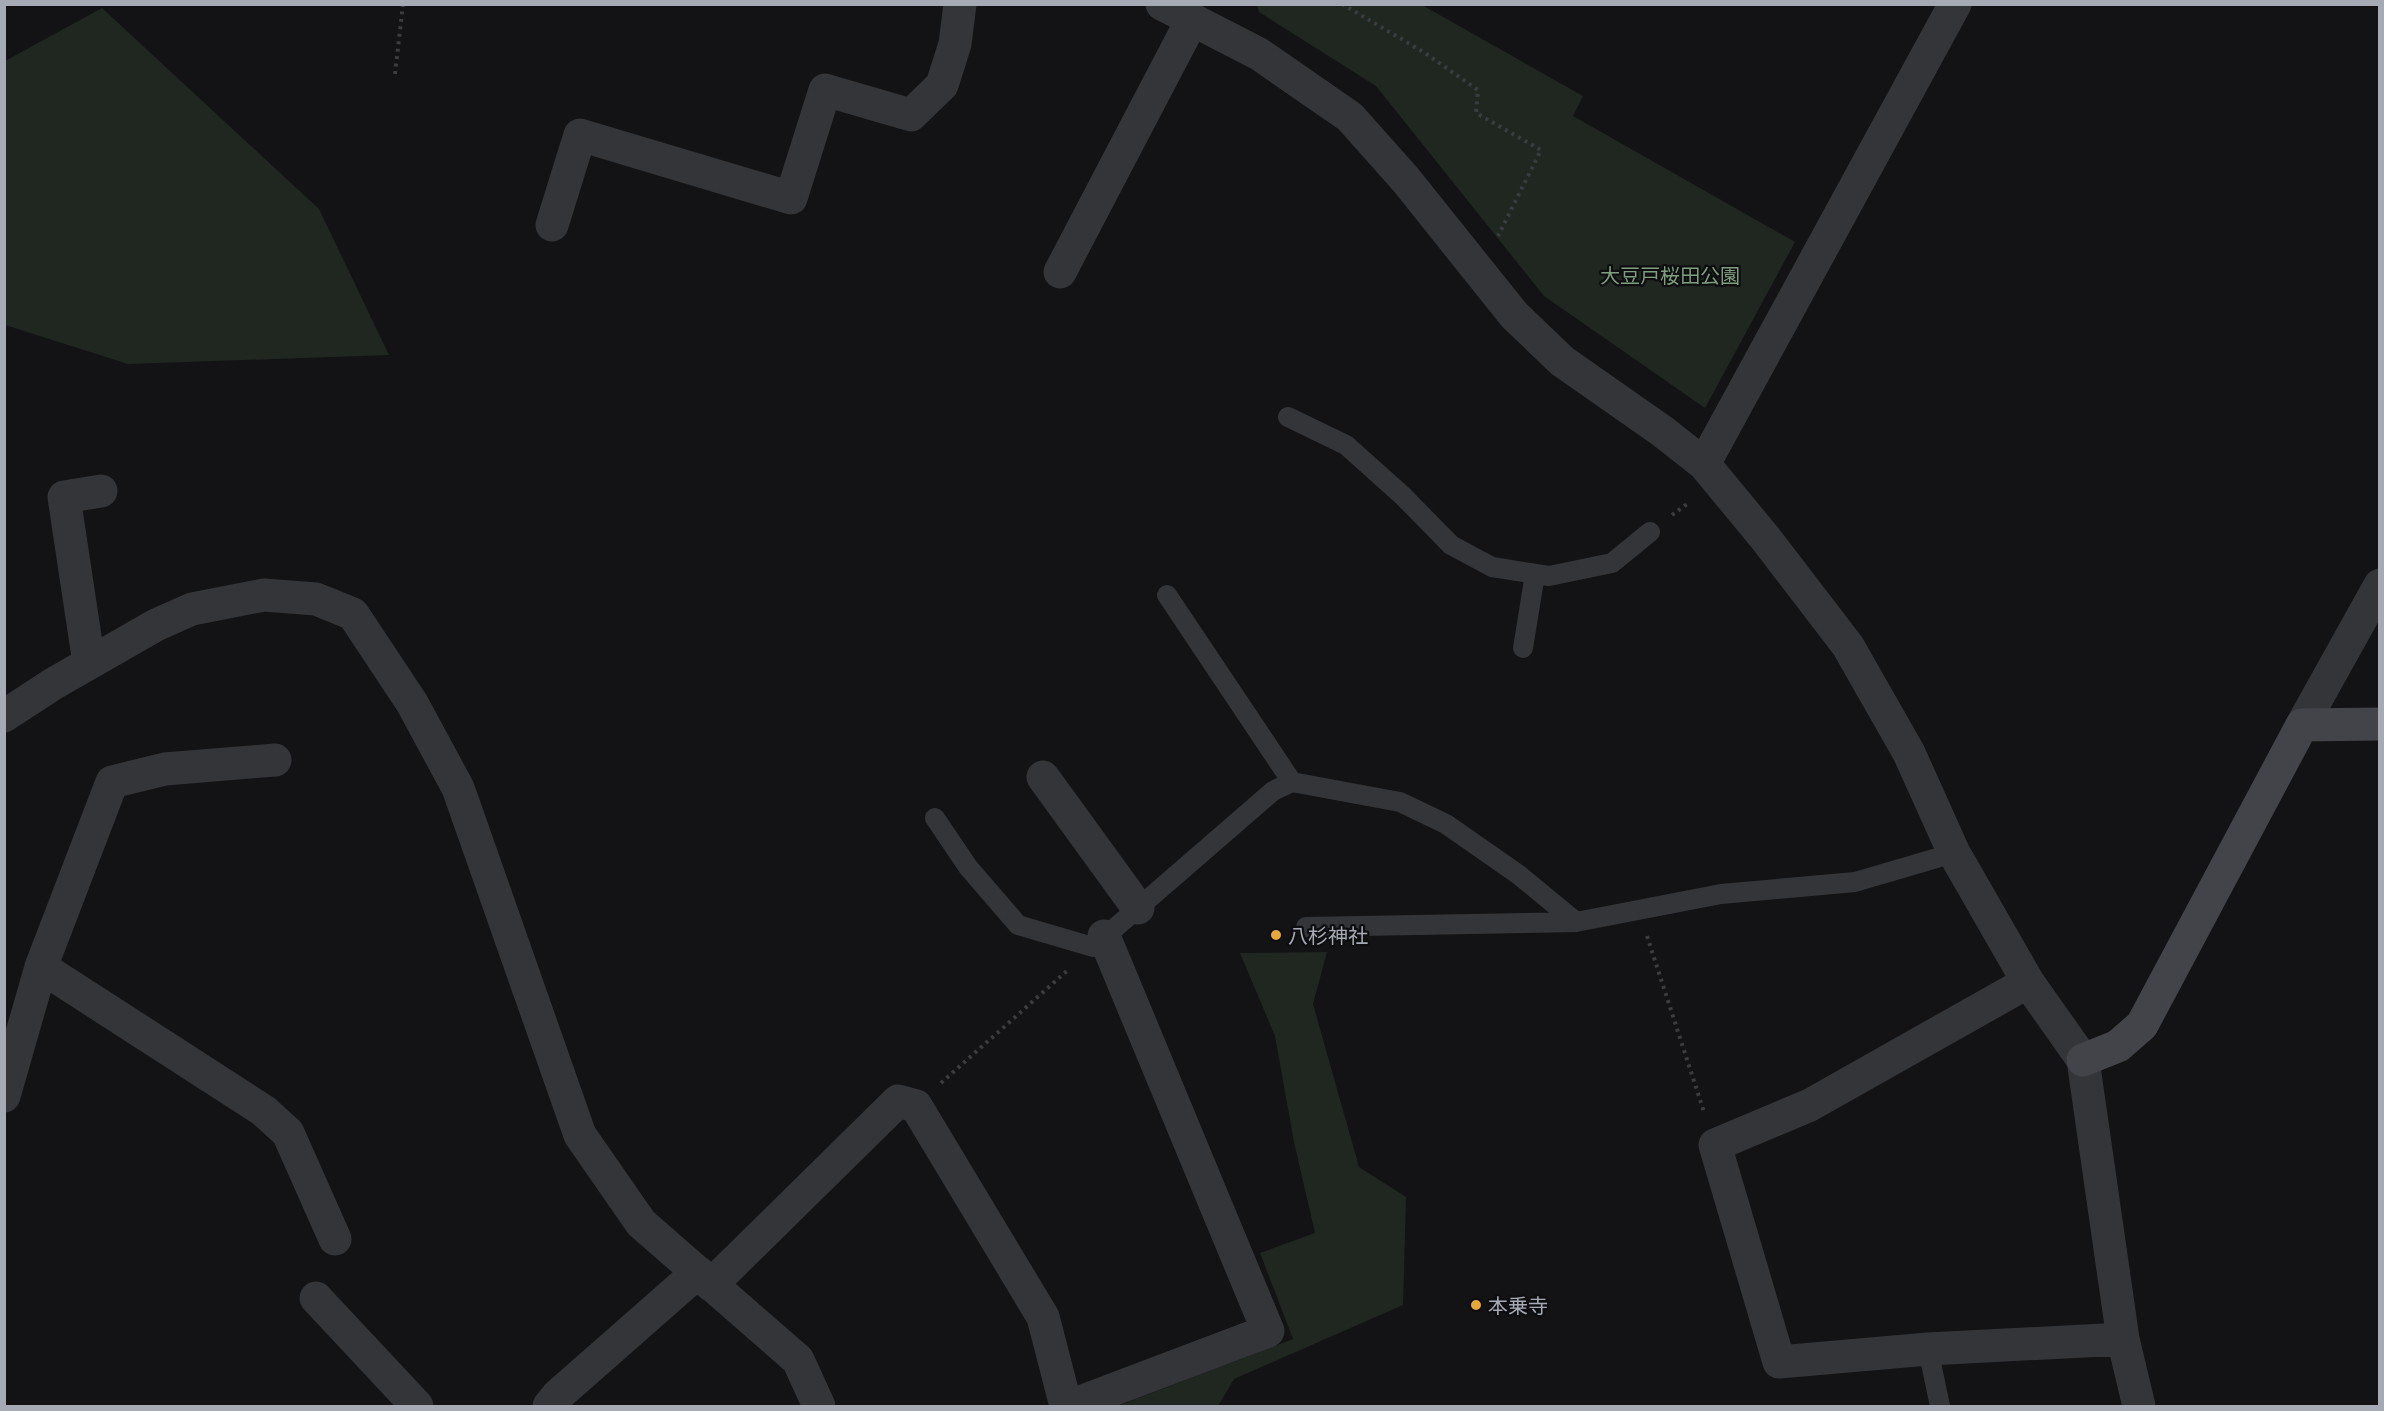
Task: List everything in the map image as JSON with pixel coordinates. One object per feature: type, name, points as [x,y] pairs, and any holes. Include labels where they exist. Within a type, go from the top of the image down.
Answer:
[{"type":"street","points":[[552,225],[580,135],[791,198],[825,90],[910,115],[942,85],[955,44],[960,4]]},
{"type":"street","points":[[1162,4],[1203,17],[1350,117],[1406,180],[1514,315],[1562,361],[1662,430],[1710,472],[1766,539],[1848,646],[1910,753],[1954,853],[2028,982],[2083,1060],[2123,1339],[2139,1407]]},
{"type":"street","points":[[1710,472],[1955,4]]},
{"type":"street","points":[[1060,272],[1203,17]]},
{"type":"street","points":[[89,663],[64,497],[100,491]]},
{"type":"street","points":[[2083,1060],[2118,1046],[2142,1025],[2379,585]]},
{"type":"street","points":[[4,716],[89,663],[156,625],[192,609],[264,595],[316,599],[353,614],[412,703],[458,788],[580,1135],[641,1223],[798,1360],[819,1407]]},
{"type":"street","points":[[2302,725],[2379,724]]},
{"type":"street","points":[[4,1096],[41,967],[112,782],[165,769],[275,760]]},
{"type":"street","points":[[1043,777],[1138,908]]},
{"type":"street","points":[[549,1407],[557,1396],[705,1279],[898,1101],[916,1106],[1043,1317],[1068,1407],[1268,1330],[1098,942]]},
{"type":"street","points":[[41,967],[264,1111],[288,1133],[335,1239]]},
{"type":"street","points":[[2028,982],[1810,1105],[1715,1145],[1779,1362],[1928,1349],[2123,1339]]},
{"type":"street","points":[[316,1298],[417,1407]]},
{"type":"lane","points":[[1288,417],[1346,445],[1403,496],[1451,545],[1491,567],[1549,576],[1611,563],[1650,532]]},
{"type":"lane","points":[[1523,648],[1535,574]]},
{"type":"lane","points":[[1167,595],[1292,782]]},
{"type":"lane","points":[[935,818],[968,867],[1018,925],[1098,942],[1273,791],[1292,782],[1400,802],[1446,824],[1519,874],[1576,922]]},
{"type":"lane","points":[[1306,927],[1576,922],[1721,894],[1855,882],[1954,853]]},
{"type":"lane","points":[[1928,1349],[1940,1407]]},
{"type":"path","points":[[395,74],[403,4]]},
{"type":"path","points":[[1342,4],[1425,53],[1478,90],[1476,113],[1541,150],[1479,271]]},
{"type":"path","points":[[1650,532],[1710,472]]},
{"type":"path","points":[[1638,910],[1715,1145]]},
{"type":"path","points":[[916,1106],[1098,942]]},
{"type":"green space","name":"大豆戸桜田公園","points":[[1257,5],[1422,5],[1583,96],[1573,116],[1795,242],[1705,408],[1544,296],[1376,86],[1259,12]]},
{"type":"green space","points":[[102,8],[319,209],[389,355],[128,364],[5,325],[5,61]]},
{"type":"green space","points":[[1327,952],[1313,1004],[1359,1167],[1406,1197],[1403,1305],[1234,1379],[1218,1406],[1118,1406],[1293,1339],[1260,1253],[1315,1233],[1294,1142],[1275,1036],[1240,953]]},
{"type":"place","name":"八杉神社","points":[[1276,935]]},
{"type":"place","name":"本乗寺","points":[[1476,1305]]}]
